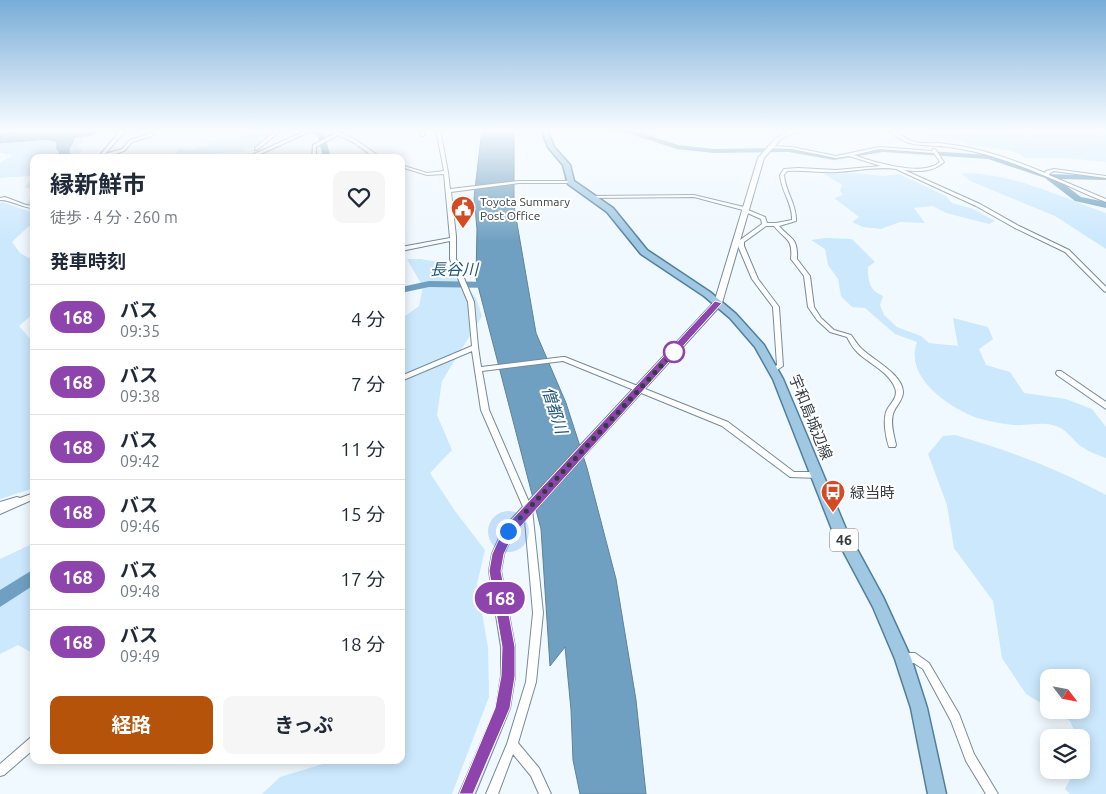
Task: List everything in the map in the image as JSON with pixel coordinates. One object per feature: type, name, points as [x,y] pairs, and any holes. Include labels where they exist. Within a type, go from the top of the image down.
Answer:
[{"type":"main road","points":[[566,166],[571,182]]},
{"type":"main road","name":"宇和島城辺線","points":[[571,182],[614,214],[644,252],[718,303],[746,329],[774,370],[840,532],[878,602],[903,658],[919,708],[937,794]]},
{"type":"main road","points":[[467,794],[503,708],[508,676],[508,647],[495,571],[498,554],[508,531],[718,303]]},
{"type":"street","points":[[445,166],[453,236],[453,259],[472,302],[475,347],[486,410],[533,504],[538,613],[536,650],[531,682],[512,744],[492,794]]},
{"type":"street","points":[[718,303],[759,166]]},
{"type":"street","points":[[774,370],[780,366],[776,307],[755,279],[741,246],[745,236],[765,224],[776,225],[794,221],[795,216],[783,190],[782,175],[786,170],[798,168],[836,171],[885,167],[898,169],[936,168],[938,166]]},
{"type":"street","points":[[1019,166],[1106,200]]},
{"type":"street","points":[[405,167],[427,174],[446,172]]},
{"type":"street","points":[[898,169],[1067,250],[1106,290]]},
{"type":"street","points":[[1046,176],[1048,172],[1054,170],[1106,177]]},
{"type":"street","points":[[448,191],[475,189],[516,182],[571,182]]},
{"type":"street","points":[[592,197],[694,196],[709,198],[719,204],[746,210],[763,218],[765,224]]},
{"type":"street","points":[[0,199],[11,199],[21,206],[30,207]]},
{"type":"street","points":[[776,225],[782,234],[793,240],[796,246],[794,259],[807,276],[811,307],[819,319],[832,331],[849,336],[852,344],[893,378],[899,388],[900,395],[888,417],[892,445]]},
{"type":"street","points":[[405,248],[452,238]]},
{"type":"street","points":[[405,377],[475,347]]},
{"type":"street","points":[[480,369],[560,360],[598,372],[638,390],[725,424],[793,475],[818,475]]},
{"type":"street","points":[[1059,373],[1106,406]]},
{"type":"street","points":[[0,505],[30,497]]},
{"type":"street","points":[[0,511],[30,497]]},
{"type":"street","points":[[903,658],[915,658],[926,666],[955,718],[970,757],[992,794]]},
{"type":"street","points":[[512,744],[535,772],[545,794]]},
{"type":"street","points":[[0,771],[30,745]]},
{"type":"shaded area","points":[[0,166],[30,166],[30,176],[0,178]]},
{"type":"shaded area","points":[[853,173],[885,176],[899,174],[946,196],[952,203],[973,209],[995,221],[989,224],[946,213],[933,206],[914,208],[925,223],[900,222],[881,229],[863,227],[852,222],[859,217],[834,198],[843,195],[840,191],[842,185],[824,174]]},
{"type":"shaded area","points":[[961,173],[980,174],[1018,181],[1106,213],[1106,249],[1055,216],[970,181]]},
{"type":"shaded area","points":[[30,181],[30,188],[25,187]]},
{"type":"shaded area","points":[[30,198],[30,204],[25,205]]},
{"type":"shaded area","points":[[2,202],[30,212],[30,226],[12,242],[20,253],[30,259],[30,316],[19,326],[30,339],[30,489],[0,499],[0,203]]},
{"type":"shaded area","points":[[826,238],[852,239],[875,262],[868,267],[870,284],[878,294],[883,296],[880,305],[884,315],[897,327],[921,336],[929,343],[958,346],[953,318],[988,327],[993,339],[979,349],[986,365],[1010,372],[1024,393],[1066,399],[1092,409],[1106,427],[1106,458],[1085,449],[1057,426],[1043,424],[1014,425],[981,419],[966,413],[942,398],[931,389],[917,367],[915,355],[917,342],[895,334],[865,308],[852,307],[841,296],[838,279],[828,265],[825,249],[811,240]]},
{"type":"shaded area","points":[[407,259],[421,259],[448,264],[476,298],[482,316],[442,381],[437,415],[452,450],[430,473],[455,511],[485,550],[477,584],[488,647],[489,697],[452,794],[262,794],[280,777],[323,764],[405,764],[405,316],[419,306],[423,287]]},
{"type":"shaded area","points":[[955,435],[994,447],[1070,477],[1106,495],[1106,794],[1070,794],[1065,789],[1070,779],[1090,779],[1090,729],[1074,729],[1070,721],[1067,719],[1090,719],[1090,669],[1040,669],[1040,703],[1026,694],[1002,658],[993,601],[954,548],[947,505],[928,454],[943,436]]},
{"type":"shaded area","points":[[30,545],[30,652],[18,645],[0,654],[0,559]]},
{"type":"water","name":"僧都川","points":[[478,166],[514,166],[514,206],[536,333],[566,403],[587,468],[616,579],[636,700],[646,794],[580,794],[573,760],[571,710],[565,647],[550,666],[541,529],[476,278],[477,229],[474,198]]},
{"type":"waterway","points":[[1017,166],[1048,176]]},
{"type":"waterway","points":[[1048,176],[1106,178]]},
{"type":"waterway","points":[[1048,176],[1078,199],[1106,205]]},
{"type":"waterway","name":"長谷川","points":[[405,289],[429,284],[495,285]]},
{"type":"waterway","name":"長谷川","points":[[0,599],[30,579]]},
{"type":"bus line","name":"168","points":[[467,794],[503,708],[508,676],[508,647],[495,571],[498,554],[508,531],[718,303]]},
{"type":"place","name":"Toyota Summary Post Office","points":[[463,229]]},
{"type":"place","name":"緑当時","points":[[833,513]]},
{"type":"route","points":[[508,531],[674,352]]}]
